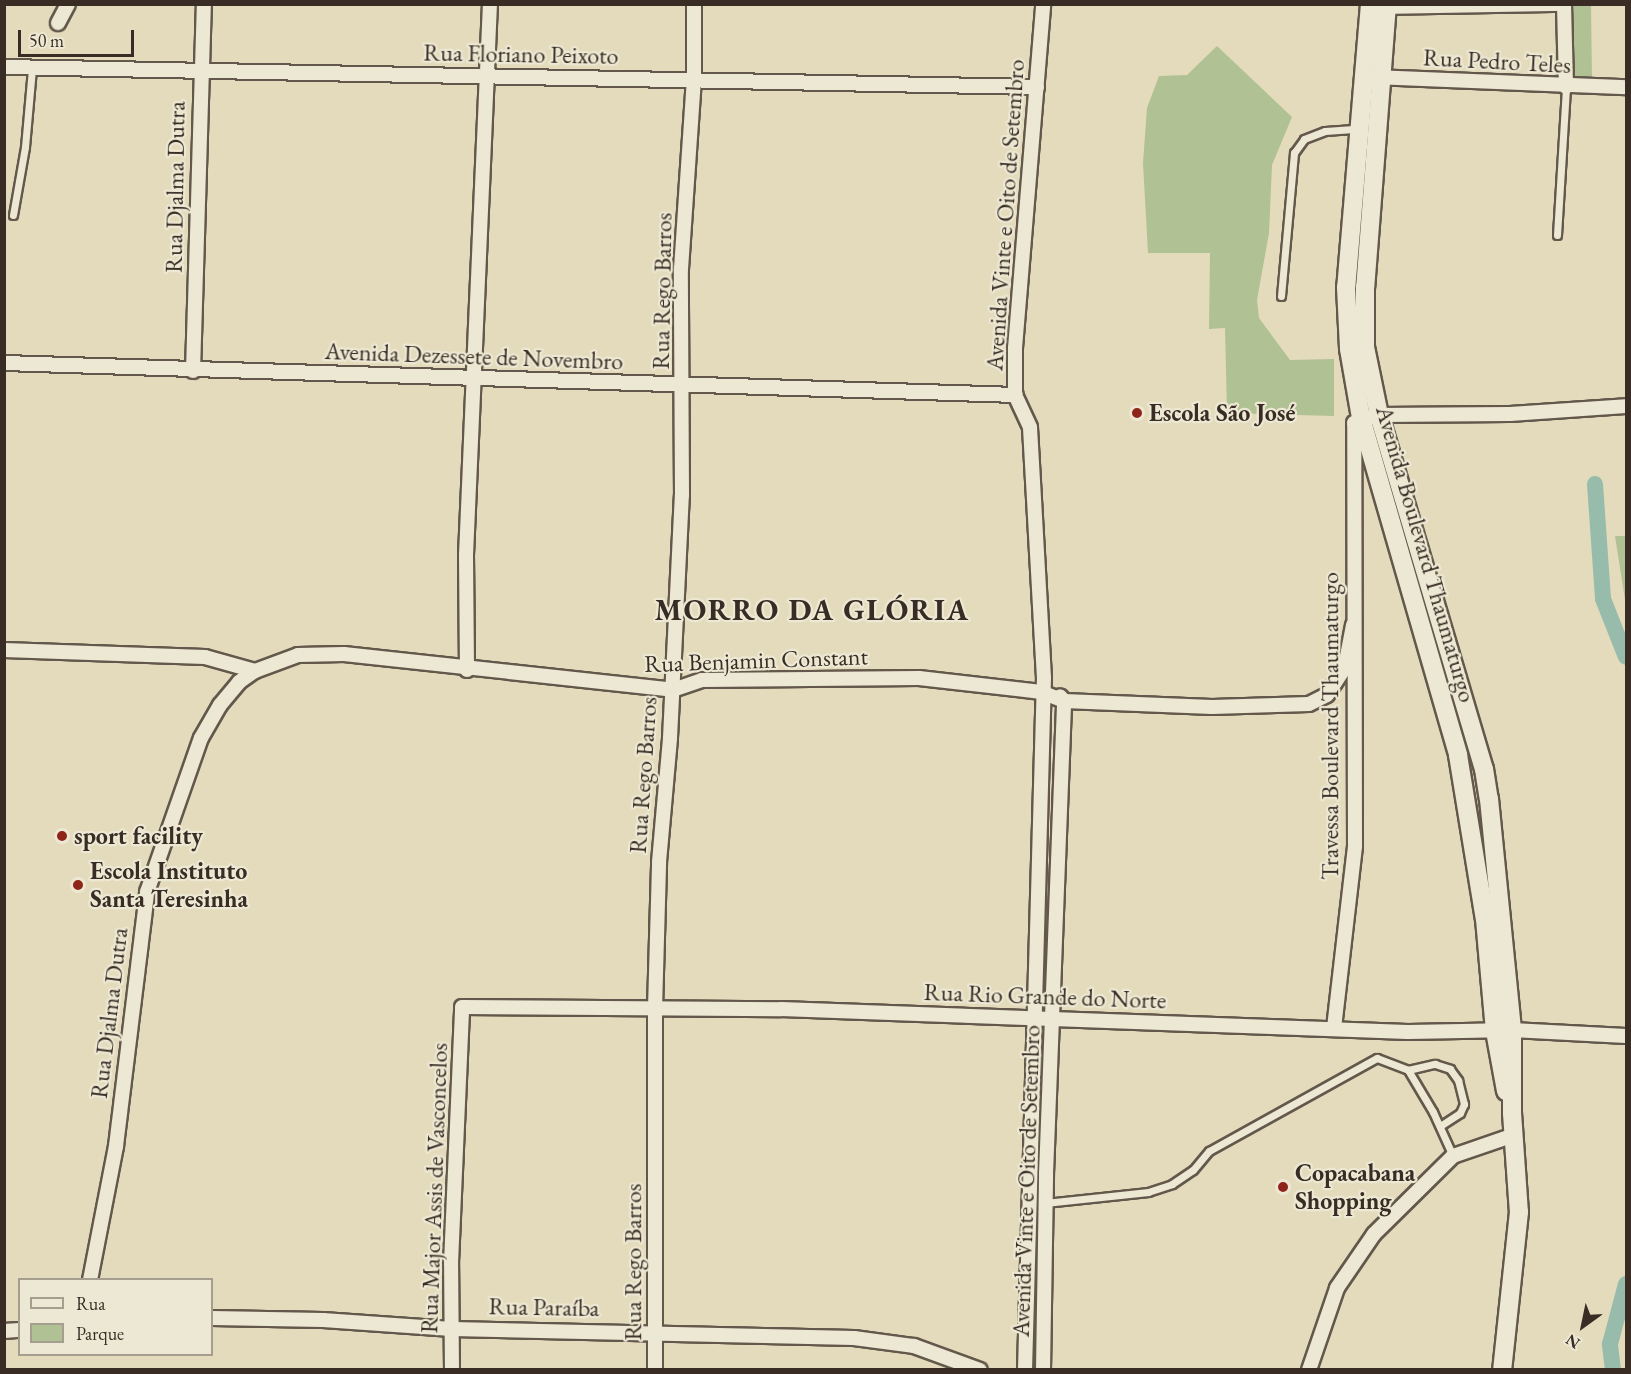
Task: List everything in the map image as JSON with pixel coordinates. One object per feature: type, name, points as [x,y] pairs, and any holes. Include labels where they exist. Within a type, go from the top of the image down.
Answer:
[{"type":"main road","name":"Avenida Boulevard Thaumaturgo","points":[[1382,5],[1369,130],[1346,287],[1349,349],[1358,421],[1458,755],[1503,1031]]},
{"type":"main road","name":"Avenida Boulevard Thaumaturgo","points":[[1369,130],[1365,347],[1380,415],[1484,769],[1489,799],[1503,1031],[1519,1212],[1502,1370]]},
{"type":"main road","points":[[1429,653],[1448,648]]},
{"type":"street","points":[[58,23],[68,4]]},
{"type":"street","name":"Rua Djalma Dutra","points":[[193,370],[204,4]]},
{"type":"street","points":[[467,670],[466,555],[472,379],[490,4]]},
{"type":"street","name":"Rua Rego Barros","points":[[655,1370],[655,1009],[659,862],[673,690],[682,495],[681,269],[694,79],[694,4]]},
{"type":"street","name":"Avenida Vinte e Oito de Setembro","points":[[1024,1370],[1041,692],[1044,678],[1030,427],[1015,395],[1015,348],[1043,4]]},
{"type":"street","points":[[1382,5],[1560,4]]},
{"type":"street","points":[[1564,4],[1566,87]]},
{"type":"street","name":"Rua Floriano Peixoto","points":[[4,67],[1037,87]]},
{"type":"street","name":"Rua Pedro Teles","points":[[1375,77],[1566,87],[1626,87]]},
{"type":"street","name":"Avenida Dezessete de Novembro","points":[[4,363],[1015,395]]},
{"type":"street","points":[[1358,421],[1380,415],[1577,411],[1626,406]]},
{"type":"street","points":[[1577,411],[1626,414]]},
{"type":"street","name":"Travessa Boulevard Thaumaturgo","points":[[1334,1028],[1355,846],[1357,747],[1353,625],[1358,421]]},
{"type":"street","name":"Rua Benjamin Constant","points":[[255,671],[298,655],[332,654],[673,690],[702,680],[802,677],[919,678],[1041,692],[1064,701],[1212,707],[1309,704],[1327,695],[1338,682],[1353,625]]},
{"type":"street","points":[[4,650],[205,657],[255,671]]},
{"type":"street","name":"Rua Djalma Dutra","points":[[90,1278],[116,1146],[147,892],[201,738],[220,705],[239,682],[255,671]]},
{"type":"street","points":[[1044,678],[1064,701]]},
{"type":"street","name":"Avenida Vinte e Oito de Setembro","points":[[1044,1370],[1045,1203],[1064,701]]},
{"type":"street","name":"Rua Rio Grande do Norte","points":[[462,1007],[781,1009],[1053,1020],[1626,1036]]},
{"type":"street","name":"Rua Major Assis de Vasconcelos","points":[[452,1370],[452,1252],[462,1007]]},
{"type":"street","points":[[1309,1370],[1337,1288],[1374,1234],[1453,1156],[1514,1135]]},
{"type":"street","points":[[1028,1173],[1046,1174]]},
{"type":"street","name":"Rua Paraíba","points":[[213,1318],[323,1320],[452,1329],[656,1331],[854,1338],[914,1346],[980,1370]]},
{"type":"lane","points":[[13,214],[25,147],[32,68]]},
{"type":"lane","points":[[1557,235],[1566,87]]},
{"type":"lane","points":[[1281,296],[1294,153],[1304,139],[1325,131],[1369,130]]},
{"type":"lane","points":[[1045,1203],[1148,1192],[1172,1184],[1193,1170],[1209,1150],[1377,1058],[1391,1061],[1407,1070],[1440,1126],[1453,1156]]},
{"type":"lane","points":[[1407,1070],[1435,1064],[1450,1069],[1458,1080],[1464,1104],[1460,1113],[1440,1126]]},
{"type":"green space","points":[[1571,5],[1591,5],[1592,80],[1556,81],[1555,25]]},
{"type":"green space","points":[[1217,46],[1292,117],[1272,165],[1269,233],[1257,300],[1259,318],[1290,360],[1334,359],[1334,416],[1227,413],[1225,328],[1209,329],[1210,253],[1148,253],[1143,163],[1147,108],[1159,76],[1187,75]]},
{"type":"green space","points":[[1615,536],[1626,536],[1626,606]]},
{"type":"waterway","points":[[1595,484],[1603,599],[1626,657]]},
{"type":"waterway","points":[[1613,1370],[1610,1344],[1626,1284]]},
{"type":"place","name":"Escola São José","points":[[1137,413]]},
{"type":"place","name":"sport facility","points":[[62,836]]},
{"type":"place","name":"Escola Instituto Santa Teresinha","points":[[78,885]]},
{"type":"place","name":"Copacabana Shopping","points":[[1283,1187]]},
{"type":"district","name":"MORRO DA GLÓRIA","points":[[812,610]]}]
